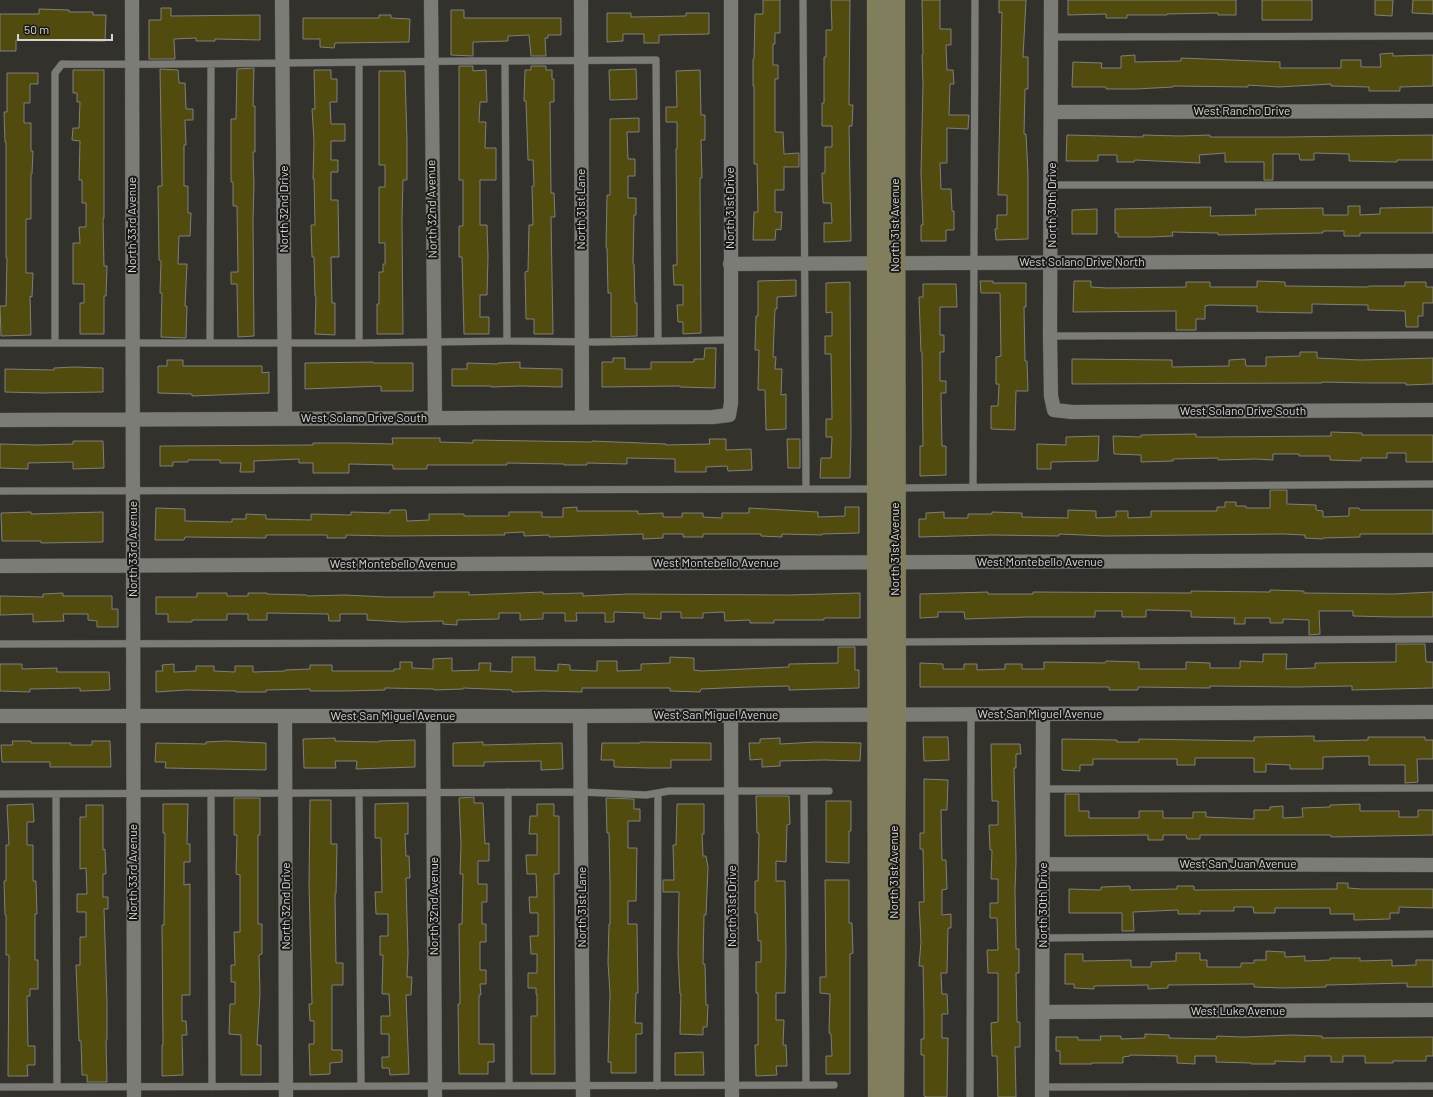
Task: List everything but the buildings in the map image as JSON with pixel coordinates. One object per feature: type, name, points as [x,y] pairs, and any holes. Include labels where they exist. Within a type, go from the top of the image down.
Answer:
[{"type":"street","name":"North 33rd Avenue","points":[[132,0],[134,1092]]},
{"type":"street","name":"North 32nd Drive","points":[[282,0],[285,418]]},
{"type":"street","name":"North 32nd Avenue","points":[[431,0],[435,418]]},
{"type":"street","name":"North 31st Lane","points":[[581,0],[582,417]]},
{"type":"street","name":"North 31st Drive","points":[[729,415],[731,403],[730,0]]},
{"type":"street","name":"North 31st Avenue","points":[[876,0],[886,38]]},
{"type":"street","name":"North 31st Avenue","points":[[878,1097],[886,926],[886,38],[895,0]]},
{"type":"street","name":"North 30th Drive","points":[[1052,0],[1051,396],[1054,410]]},
{"type":"street","name":"West Rancho Drive","points":[[1052,112],[1433,111]]},
{"type":"street","name":"West Solano Drive North","points":[[730,264],[1433,261]]},
{"type":"street","name":"West Solano Drive South","points":[[1054,410],[1072,412],[1433,410]]},
{"type":"street","name":"West Solano Drive South","points":[[0,420],[712,417],[729,415]]},
{"type":"street","name":"West Montebello Avenue","points":[[0,566],[1433,560]]},
{"type":"street","name":"West San Miguel Avenue","points":[[0,716],[731,716],[1433,712]]},
{"type":"street","name":"North 30th Drive","points":[[1042,1092],[1043,714]]},
{"type":"street","name":"North 32nd Drive","points":[[285,716],[286,1092]]},
{"type":"street","name":"North 32nd Avenue","points":[[434,716],[435,1092]]},
{"type":"street","name":"North 31st Lane","points":[[580,716],[583,1092]]},
{"type":"street","name":"North 31st Drive","points":[[731,716],[732,1091]]},
{"type":"street","name":"West San Juan Avenue","points":[[1042,864],[1433,865]]},
{"type":"street","name":"North 31st Avenue","points":[[886,926],[894,1097]]},
{"type":"street","name":"West Luke Avenue","points":[[1042,1012],[1433,1010]]},
{"type":"lane","points":[[803,0],[806,488]]},
{"type":"lane","points":[[973,486],[975,0]]},
{"type":"lane","points":[[1052,37],[1433,36]]},
{"type":"lane","points":[[56,343],[55,73],[62,64],[211,65],[431,61],[505,62],[656,60],[658,341]]},
{"type":"lane","points":[[505,62],[507,341]]},
{"type":"lane","points":[[359,63],[359,343]]},
{"type":"lane","points":[[210,343],[211,65]]},
{"type":"lane","points":[[1052,186],[1433,185]]},
{"type":"lane","points":[[1051,336],[1433,335]]},
{"type":"lane","points":[[0,343],[132,344],[730,340]]},
{"type":"lane","points":[[0,492],[1433,484]]},
{"type":"lane","points":[[0,644],[1433,639]]},
{"type":"lane","points":[[970,1097],[971,714]]},
{"type":"lane","points":[[1042,789],[1433,788]]},
{"type":"lane","points":[[0,794],[581,792],[646,795],[669,791],[829,791]]},
{"type":"lane","points":[[508,792],[509,1086]]},
{"type":"lane","points":[[804,792],[806,1085]]},
{"type":"lane","points":[[211,793],[212,1087]]},
{"type":"lane","points":[[359,793],[361,1086]]},
{"type":"lane","points":[[657,1086],[658,793]]},
{"type":"lane","points":[[56,794],[57,1087]]},
{"type":"lane","points":[[1043,938],[1433,934]]},
{"type":"lane","points":[[0,1087],[57,1087],[134,1092],[212,1087],[286,1092],[361,1086],[435,1092],[509,1086],[583,1092],[657,1086],[732,1091],[806,1085],[834,1085]]},
{"type":"lane","points":[[1042,1092],[1433,1086]]}]
